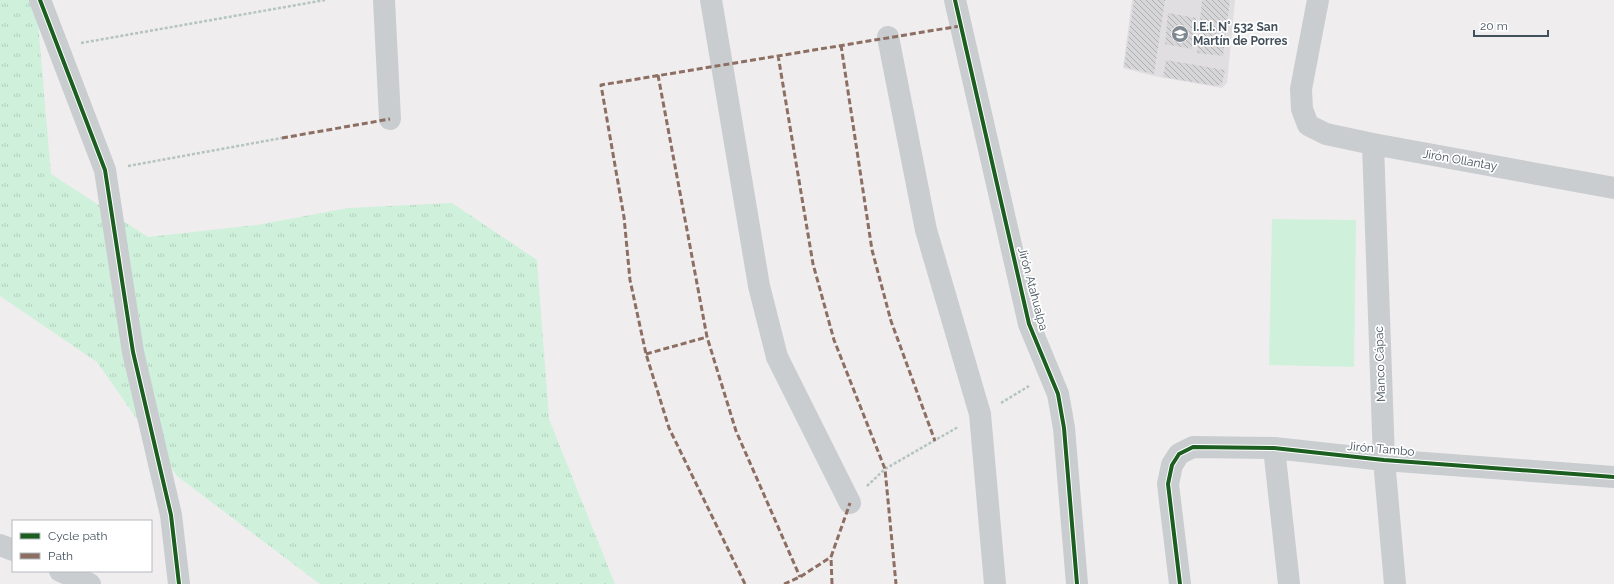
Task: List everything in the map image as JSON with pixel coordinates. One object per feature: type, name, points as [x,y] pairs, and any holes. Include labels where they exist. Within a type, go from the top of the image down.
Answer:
[{"type":"street","points":[[40,0],[106,170],[133,352],[171,515],[179,584]]},
{"type":"street","points":[[384,0],[390,119]]},
{"type":"street","points":[[710,0],[759,286],[777,357],[850,503]]},
{"type":"street","name":"Jirón Atahualpa","points":[[956,0],[1029,324],[1058,394],[1064,428],[1077,584]]},
{"type":"street","name":"Jirón Ollantay","points":[[1318,0],[1302,89],[1302,109],[1308,125],[1326,134],[1373,144],[1614,188]]},
{"type":"street","points":[[888,37],[926,230],[980,414],[995,584]]},
{"type":"street","name":"Manco Cápac","points":[[1373,144],[1384,460],[1395,584]]},
{"type":"street","name":"Jirón Tambo","points":[[1180,584],[1168,484],[1172,465],[1179,454],[1193,447],[1274,448],[1384,460],[1614,478]]},
{"type":"street","points":[[1274,448],[1288,584]]},
{"type":"street","points":[[0,545],[12,550]]},
{"type":"street","points":[[62,572],[90,584]]},
{"type":"path","points":[[57,47],[325,0]]},
{"type":"path","points":[[106,170],[282,138]]},
{"type":"path","points":[[850,503],[885,470],[1050,374]]},
{"type":"shaded area","name":"I.E.I. N° 532 San Martín de Porres","points":[[1132,0],[1235,0],[1227,83],[1222,88],[1154,76],[1123,68]]},
{"type":"green space","points":[[0,0],[36,0],[51,174],[148,237],[257,225],[348,208],[452,203],[537,260],[549,419],[615,584],[320,584],[177,476],[97,362],[0,296]]},
{"type":"green space","points":[[1272,219],[1356,220],[1354,367],[1269,365]]},
{"type":"building","points":[[1134,0],[1165,0],[1154,74],[1124,67]]},
{"type":"building","points":[[1202,0],[1230,0],[1223,56],[1197,53]]},
{"type":"building","points":[[1168,13],[1196,18],[1192,49],[1165,44]]},
{"type":"building","points":[[1166,60],[1225,70],[1222,84],[1217,86],[1163,77]]},
{"type":"marked path","points":[[745,584],[669,428],[646,354],[630,280],[624,217],[601,85],[960,26]]},
{"type":"marked path","points":[[841,45],[872,250],[891,321],[935,441]]},
{"type":"marked path","points":[[778,55],[813,264],[834,340],[885,469],[896,584]]},
{"type":"marked path","points":[[658,75],[707,337],[736,431],[800,577]]},
{"type":"marked path","points":[[282,138],[390,119]]},
{"type":"marked path","points":[[646,354],[707,337]]},
{"type":"marked path","points":[[832,584],[831,557],[850,503]]},
{"type":"marked path","points":[[784,584],[800,577],[831,557]]},
{"type":"cycle path","points":[[40,0],[105,170],[133,352],[171,515],[179,584]]},
{"type":"cycle path","points":[[955,0],[1029,324],[1058,394],[1064,428],[1077,584]]},
{"type":"cycle path","points":[[1180,584],[1168,484],[1172,465],[1179,454],[1193,447],[1274,448],[1384,460],[1614,477]]},
{"type":"place","name":"I.E.I. N° 532 San Martín de Porres","points":[[1180,34]]}]
